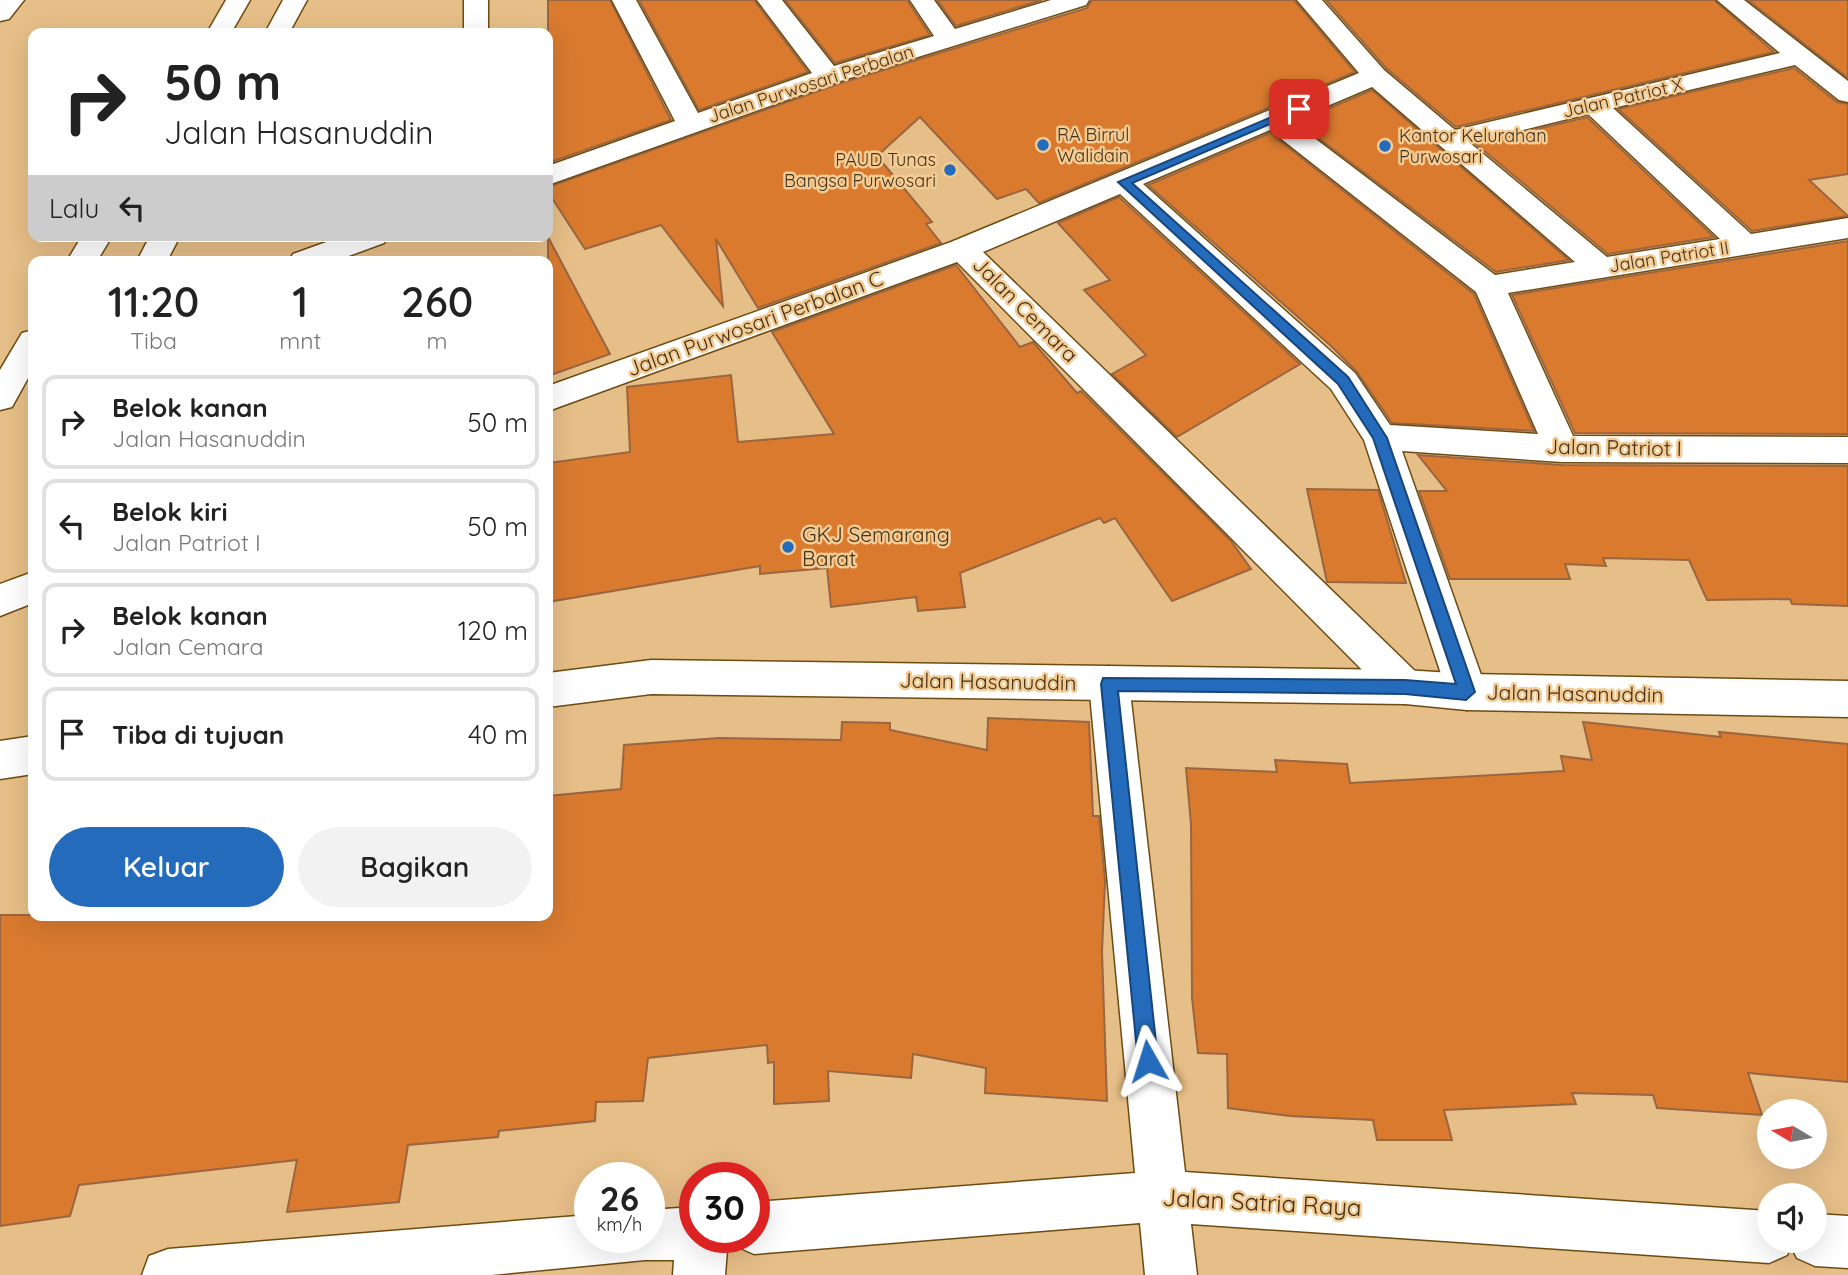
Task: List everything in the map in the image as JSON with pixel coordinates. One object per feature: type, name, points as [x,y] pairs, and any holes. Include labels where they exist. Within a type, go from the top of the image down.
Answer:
[{"type":"street","points":[[0,13],[12,0]]},
{"type":"street","points":[[222,28],[238,0]]},
{"type":"street","points":[[280,28],[295,0]]},
{"type":"street","points":[[476,0],[476,28]]},
{"type":"street","points":[[624,0],[690,124]]},
{"type":"street","points":[[769,0],[828,76]]},
{"type":"street","points":[[922,0],[949,38]]},
{"type":"street","name":"Jalan Purwosari Perbalan","points":[[553,174],[828,76],[1077,0]]},
{"type":"street","points":[[1308,0],[1375,76],[1447,140],[1601,268]]},
{"type":"street","points":[[1730,0],[1848,94]]},
{"type":"street","name":"Jalan Patriot X","points":[[1447,140],[1800,56]]},
{"type":"street","name":"Jalan Cemara","points":[[1375,76],[962,249],[1405,687]]},
{"type":"street","points":[[1594,105],[1745,246]]},
{"type":"street","points":[[1274,120],[1489,286],[1562,449]]},
{"type":"street","points":[[1124,182],[1343,381],[1380,438],[1466,692]]},
{"type":"street","name":"Jalan Patriot II","points":[[1489,286],[1848,228]]},
{"type":"street","points":[[318,256],[357,242]]},
{"type":"street","name":"Jalan Purwosari Perbalan C","points":[[553,397],[962,249]]},
{"type":"street","points":[[0,398],[28,350]]},
{"type":"street","name":"Jalan Patriot I","points":[[1380,438],[1562,449],[1848,450]]},
{"type":"street","points":[[0,600],[28,589]]},
{"type":"street","name":"Jalan Hasanuddin","points":[[553,689],[651,677],[1405,687],[1466,692],[1848,699]]},
{"type":"street","points":[[1109,684],[1171,1275]]},
{"type":"street","points":[[0,760],[28,756]]},
{"type":"street","name":"Jalan Satria Raya","points":[[770,1227],[1163,1196],[1757,1236]]},
{"type":"street","points":[[1827,1241],[1848,1242]]},
{"type":"street","points":[[174,1274],[574,1242]]},
{"type":"street","points":[[699,1275],[701,1253]]},
{"type":"building","points":[[548,0],[610,0],[671,120],[553,161],[553,28],[548,28]]},
{"type":"building","points":[[639,0],[754,0],[808,72],[699,110]]},
{"type":"building","points":[[785,0],[907,0],[930,35],[835,63]]},
{"type":"building","points":[[937,0],[1042,0],[956,26]]},
{"type":"building","points":[[1092,0],[1294,0],[1355,72],[1039,203],[1026,189],[997,199],[920,117],[877,156],[932,222],[926,224],[941,243],[758,308],[716,239],[723,306],[661,225],[585,249],[553,200],[553,185],[838,84],[1087,8]]},
{"type":"building","points":[[1326,0],[1714,0],[1774,52],[1456,127],[1386,68]]},
{"type":"building","points":[[1748,0],[1848,0],[1848,78]]},
{"type":"building","points":[[1794,68],[1837,102],[1848,104],[1848,174],[1809,180],[1848,216],[1752,231],[1618,109]]},
{"type":"building","points":[[1372,90],[1569,260],[1496,272],[1297,122]]},
{"type":"building","points":[[1587,117],[1714,237],[1608,254],[1476,144]]},
{"type":"building","points":[[1270,133],[1474,294],[1534,431],[1392,423],[1357,372],[1331,346],[1148,185]]},
{"type":"building","points":[[1119,197],[1300,364],[1177,437],[1112,374],[1146,355],[1084,290],[1110,280],[1058,223]]},
{"type":"building","points":[[1848,241],[1848,434],[1575,433],[1512,295]]},
{"type":"building","points":[[548,242],[551,242],[610,354],[553,374],[553,256],[548,256]]},
{"type":"building","points":[[956,265],[1020,347],[1033,342],[1077,393],[1081,391],[1231,541],[1251,569],[1172,601],[1115,518],[1104,523],[1100,518],[960,573],[965,607],[918,611],[916,597],[831,607],[827,568],[760,574],[760,566],[553,601],[553,462],[630,452],[627,387],[731,375],[738,442],[834,434],[772,332]]},
{"type":"building","points":[[1418,455],[1562,465],[1848,466],[1848,606],[1792,604],[1790,599],[1707,600],[1689,560],[1603,558],[1606,566],[1565,564],[1570,579],[1450,579],[1419,491],[1447,491]]},
{"type":"building","points":[[1307,489],[1378,490],[1406,583],[1327,582]]},
{"type":"building","points":[[988,718],[1089,722],[1093,816],[1099,816],[1105,881],[1102,952],[1107,1101],[985,1093],[986,1068],[913,1054],[911,1078],[828,1071],[829,1101],[774,1104],[774,1062],[768,1063],[767,1045],[648,1058],[643,1101],[596,1102],[595,1121],[499,1131],[498,1137],[408,1145],[399,1202],[287,1212],[297,1160],[79,1185],[70,1216],[0,1226],[0,915],[28,915],[28,921],[553,921],[553,796],[621,789],[624,745],[719,738],[841,740],[842,722],[890,723],[890,730],[987,750]]},
{"type":"building","points":[[1583,722],[1721,737],[1719,732],[1848,744],[1848,1082],[1748,1073],[1757,1100],[1757,1115],[1657,1108],[1653,1095],[1572,1093],[1576,1104],[1444,1110],[1452,1140],[1377,1140],[1373,1120],[1290,1116],[1228,1108],[1227,1054],[1198,1053],[1192,998],[1191,824],[1186,768],[1277,772],[1275,760],[1347,764],[1350,783],[1564,771],[1561,756],[1592,760]]},
{"type":"place","name":"RA Birrul Walidain","points":[[1043,145]]},
{"type":"place","name":"Kantor Kelurahan Purwosari","points":[[1385,146]]},
{"type":"place","name":"PAUD Tunas Bangsa Purwosari","points":[[950,170]]},
{"type":"place","name":"GKJ Semarang Barat","points":[[788,547]]},
{"type":"route","points":[[1148,1061],[1109,684],[1405,687],[1466,692],[1446,626],[1380,438],[1363,407],[1343,381],[1124,182],[1299,109]]}]
